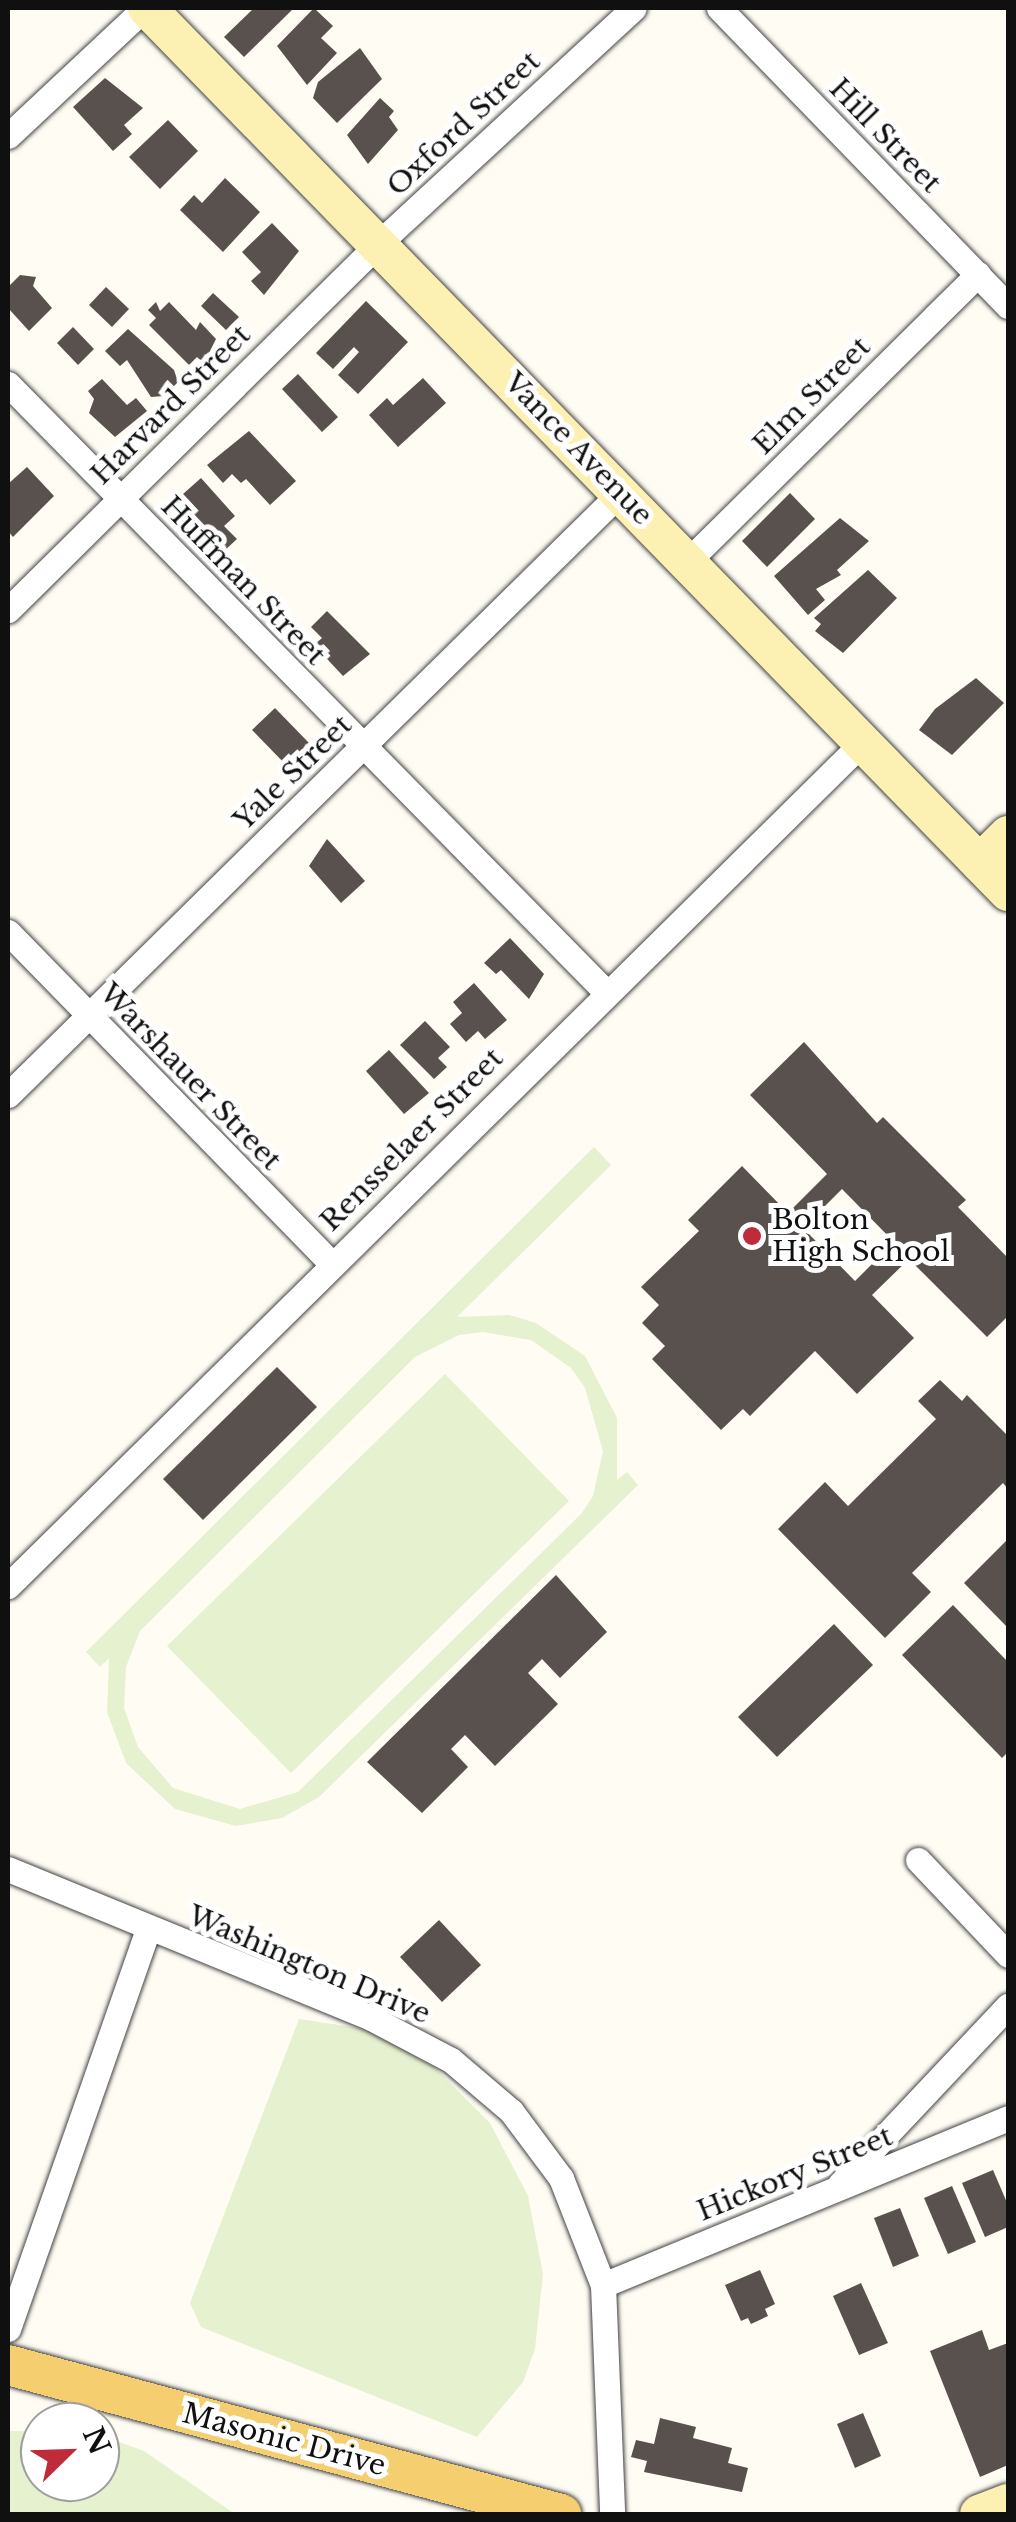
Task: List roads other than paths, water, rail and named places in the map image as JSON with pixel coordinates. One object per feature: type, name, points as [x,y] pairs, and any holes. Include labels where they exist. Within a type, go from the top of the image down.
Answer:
[{"type":"main road","name":"Masonic Drive","points":[[8,2365],[562,2514]]},
{"type":"street","points":[[8,136],[146,8]]},
{"type":"street","name":"Vance Avenue","points":[[146,8],[1008,892]]},
{"type":"street","name":"Oxford Street","points":[[378,244],[634,8]]},
{"type":"street","name":"Hill Street","points":[[718,8],[1008,306]]},
{"type":"street","name":"Harvard Street","points":[[8,610],[378,244]]},
{"type":"street","name":"Elm Street","points":[[688,561],[978,274]]},
{"type":"street","name":"Huffman Street","points":[[8,384],[604,990]]},
{"type":"street","name":"Yale Street","points":[[8,1095],[620,493]]},
{"type":"street","name":"Rensselaer Street","points":[[8,1586],[604,990],[864,741]]},
{"type":"street","points":[[980,863],[1008,835]]},
{"type":"street","name":"Warshauer Street","points":[[8,932],[331,1263]]},
{"type":"street","points":[[918,1860],[1008,1955]]},
{"type":"street","name":"Washington Drive","points":[[8,1869],[148,1930],[371,2018],[451,2060],[512,2112],[561,2178],[604,2285],[612,2514]]},
{"type":"street","points":[[8,2329],[148,1930]]},
{"type":"street","points":[[834,2190],[1008,2006]]},
{"type":"street","name":"Hickory Street","points":[[604,2285],[1008,2118]]},
{"type":"street","points":[[979,2514],[1008,2503]]},
{"type":"place","name":"Bolton High School","points":[[752,1236]]}]
